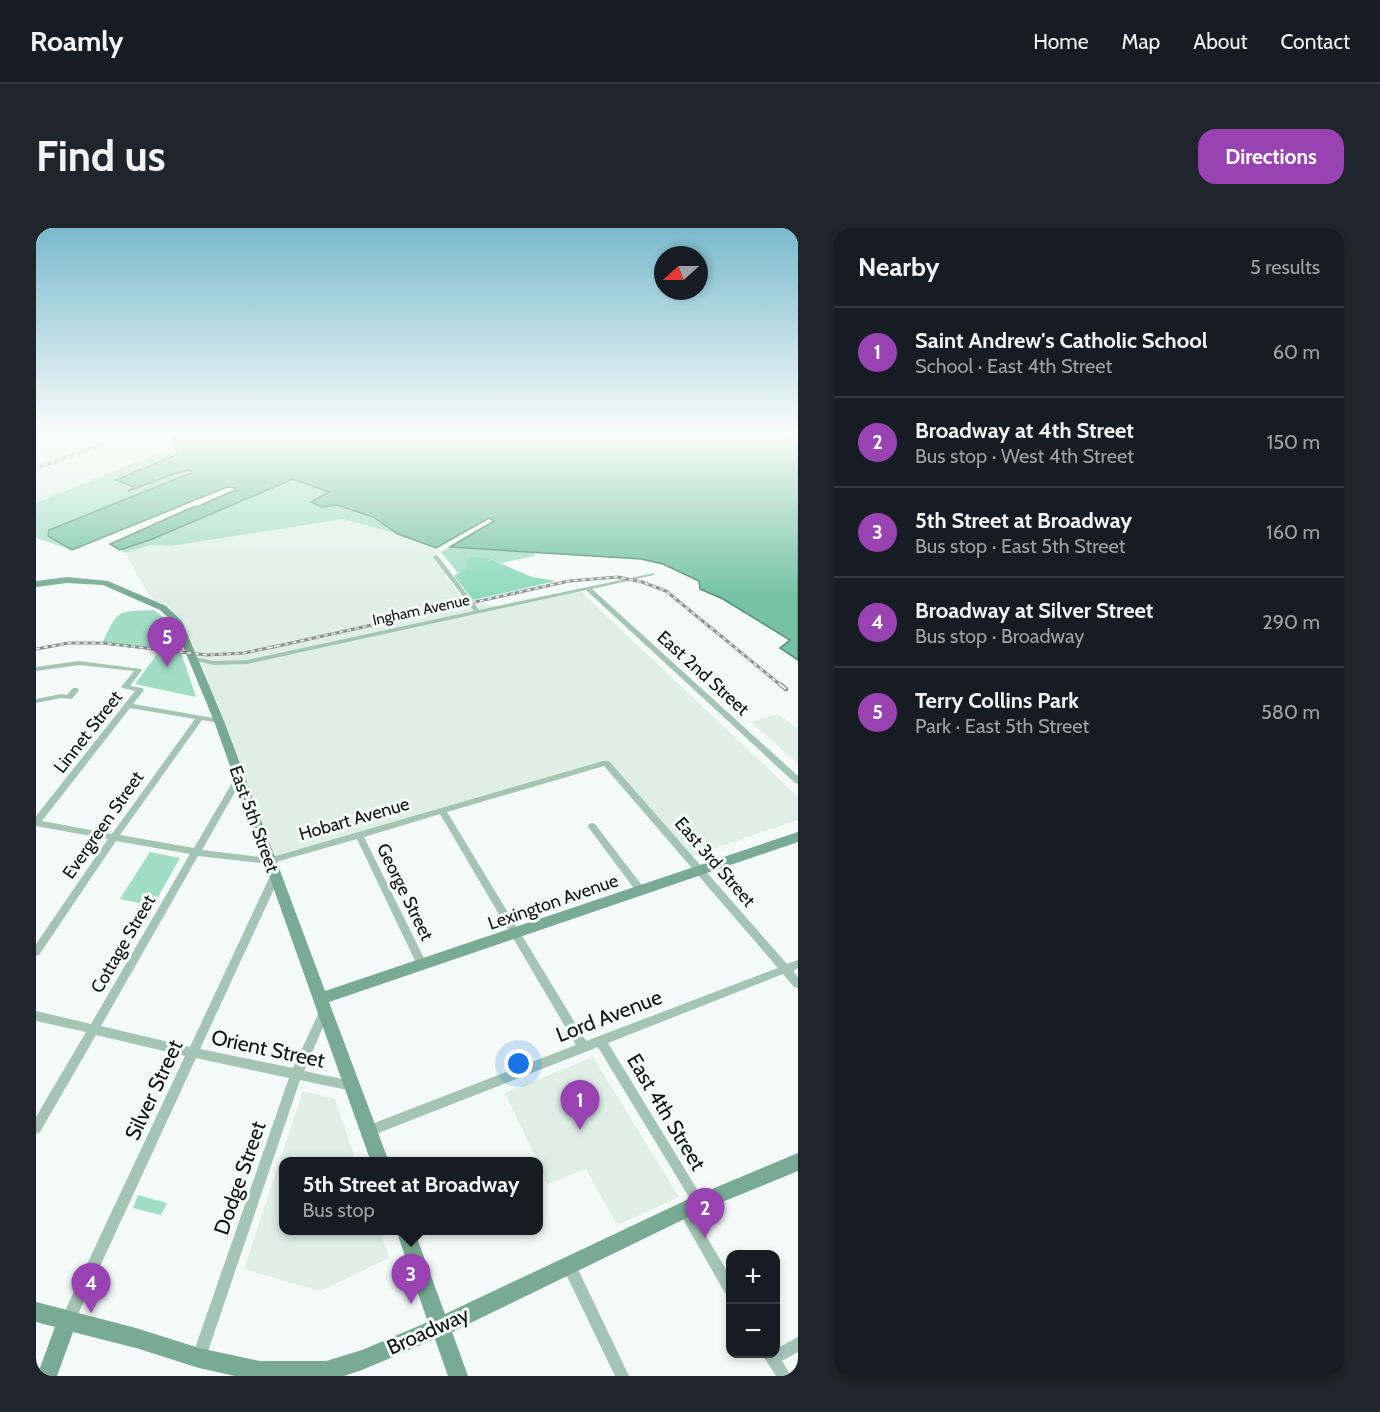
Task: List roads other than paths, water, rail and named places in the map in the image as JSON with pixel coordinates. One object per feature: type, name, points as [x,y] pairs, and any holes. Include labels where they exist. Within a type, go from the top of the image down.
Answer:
[{"type":"street","points":[[436,557],[478,612]]},
{"type":"street","name":"Ingham Avenue","points":[[194,659],[214,663],[247,662],[652,574]]},
{"type":"street","name":"East 5th Street","points":[[36,584],[67,580],[105,583],[163,608],[177,621],[219,721],[268,861],[378,1157]]},
{"type":"street","name":"East 2nd Street","points":[[588,588],[798,781]]},
{"type":"street","name":"Linnet Street","points":[[36,669],[79,663],[139,670],[125,687],[140,690],[36,822]]},
{"type":"street","points":[[36,701],[61,696],[69,697],[75,690]]},
{"type":"street","points":[[128,705],[219,721]]},
{"type":"street","name":"Evergreen Street","points":[[36,951],[114,837],[200,718]]},
{"type":"street","name":"Hobart Avenue","points":[[36,822],[195,852],[268,861],[606,763]]},
{"type":"street","name":"East 3rd Street","points":[[606,763],[798,984]]},
{"type":"street","name":"Cottage Street","points":[[36,1128],[239,778]]},
{"type":"street","points":[[442,811],[583,1047]]},
{"type":"street","points":[[592,826],[641,891]]},
{"type":"street","name":"George Street","points":[[359,835],[422,964]]},
{"type":"street","name":"Lexington Avenue","points":[[322,1006],[422,964],[798,837]]},
{"type":"street","name":"Silver Street","points":[[67,1321],[275,876]]},
{"type":"street","name":"Lord Avenue","points":[[367,1131],[798,964]]},
{"type":"street","name":"Dodge Street","points":[[199,1358],[322,1006]]},
{"type":"street","name":"Orient Street","points":[[36,1016],[194,1053],[353,1086]]},
{"type":"street","name":"East 4th Street","points":[[601,1041],[692,1207]]},
{"type":"street","name":"Broadway","points":[[36,1311],[260,1374],[326,1371],[362,1360],[440,1327],[692,1207],[798,1162]]},
{"type":"street","points":[[692,1207],[726,1279]]},
{"type":"street","points":[[407,1235],[458,1376]]},
{"type":"street","points":[[568,1266],[622,1376]]},
{"type":"street","points":[[46,1376],[67,1321]]},
{"type":"street","points":[[780,1352],[798,1344]]},
{"type":"street","points":[[772,1358],[784,1376]]},
{"type":"railway","points":[[269,648],[569,581],[618,577],[642,582],[666,591],[783,687]]},
{"type":"railway","points":[[36,649],[69,643],[102,643],[207,655],[244,653],[277,646]]},
{"type":"railway","points":[[781,685],[786,689]]},
{"type":"place","name":"Terry Collins Park","points":[[167,667]]},
{"type":"place","name":"Saint Andrew's Catholic School","points":[[580,1130]]},
{"type":"place","name":"Broadway at 4th Street","points":[[705,1238]]},
{"type":"place","name":"5th Street at Broadway","points":[[411,1304]]},
{"type":"place","name":"Broadway at Silver Street","points":[[91,1313]]}]
